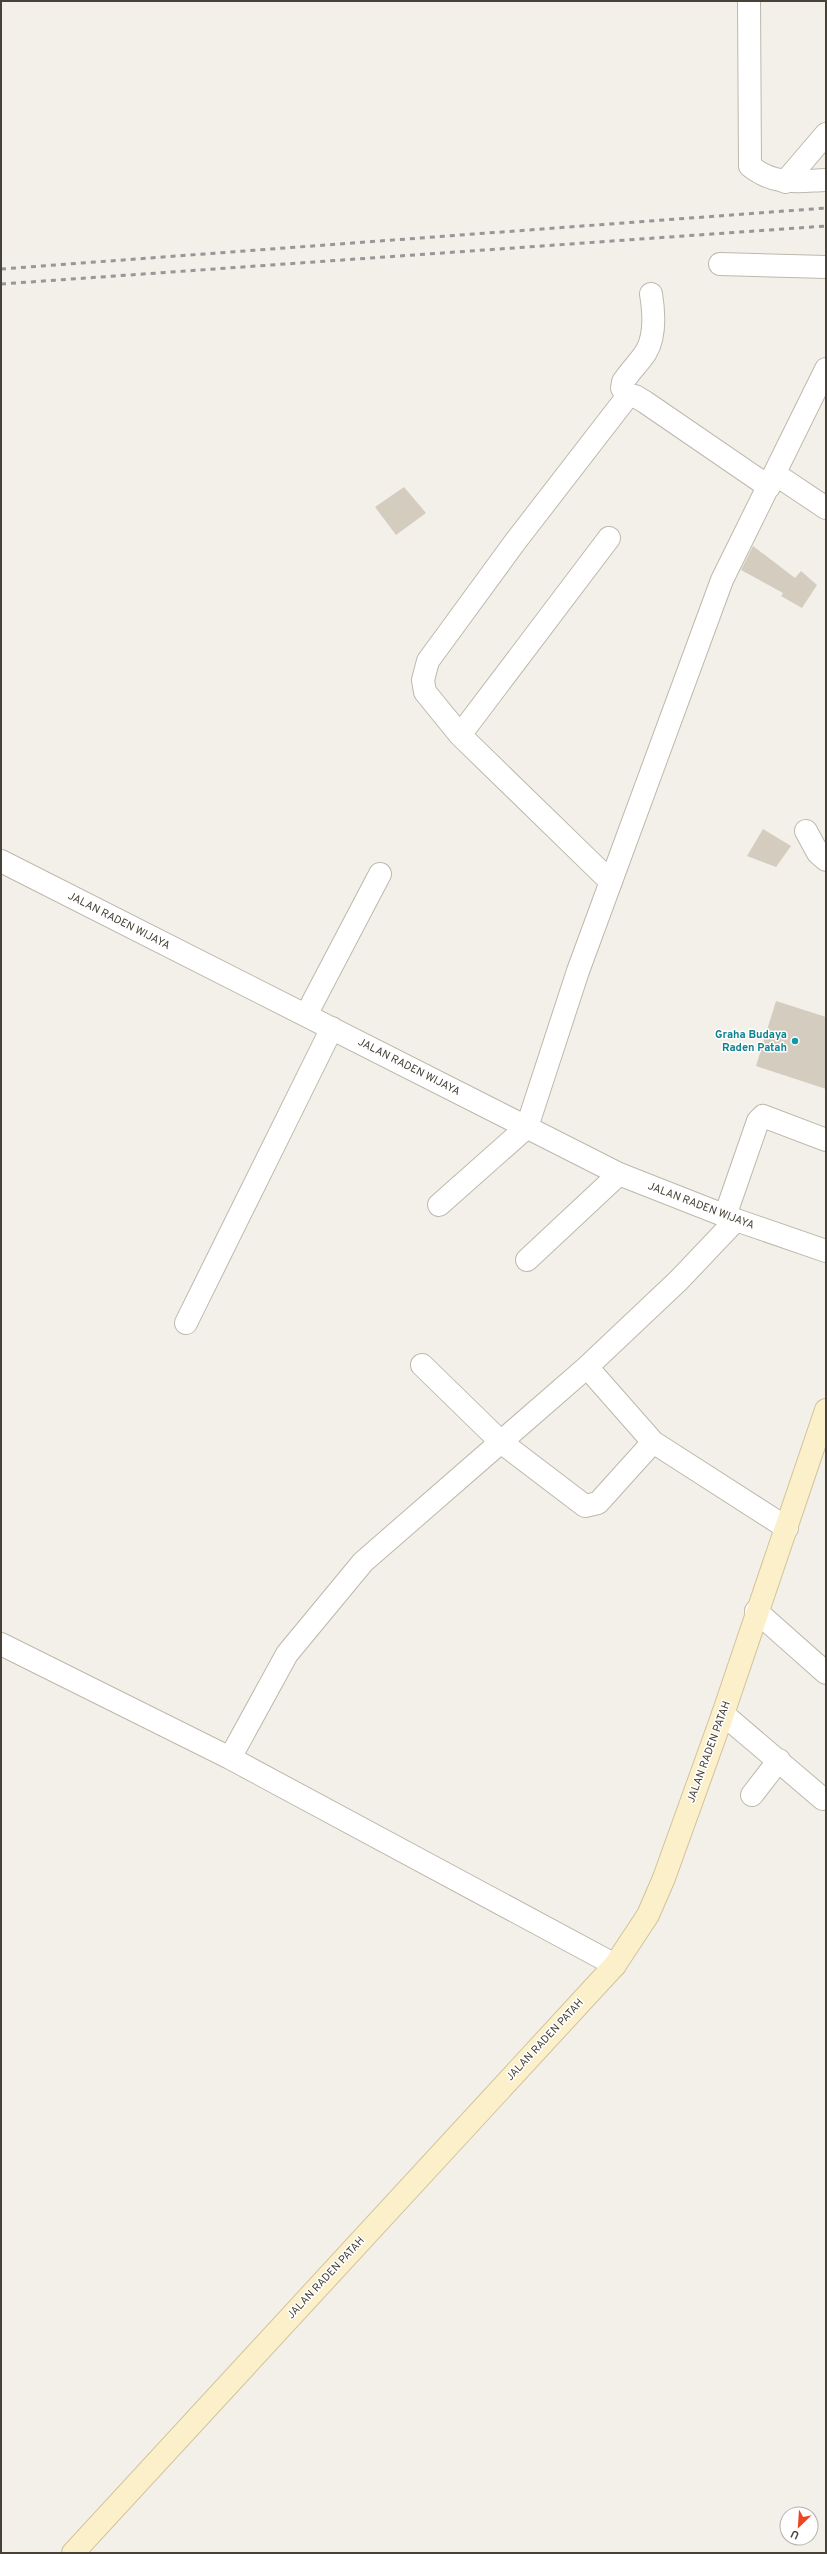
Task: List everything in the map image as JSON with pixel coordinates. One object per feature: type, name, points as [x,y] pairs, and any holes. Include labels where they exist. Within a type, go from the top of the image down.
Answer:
[{"type":"street","points":[[749,1],[750,166],[762,176],[785,182],[826,180]]},
{"type":"street","points":[[785,182],[826,134]]},
{"type":"street","points":[[720,264],[826,267]]},
{"type":"street","points":[[628,397],[622,388],[623,382],[647,351],[652,337],[654,309],[651,294]]},
{"type":"street","points":[[439,1205],[527,1127],[578,971],[722,580],[826,370]]},
{"type":"street","points":[[611,882],[460,735],[425,692],[423,680],[428,661],[514,542],[628,397],[635,396],[772,481],[826,508]]},
{"type":"street","points":[[460,735],[609,538]]},
{"type":"street","points":[[806,831],[818,853],[826,860]]},
{"type":"street","name":"JALAN RADEN WIJAYA","points":[[1,861],[619,1174],[731,1218],[826,1251]]},
{"type":"street","points":[[306,1015],[380,874]]},
{"type":"street","points":[[186,1323],[332,1028]]},
{"type":"street","points":[[230,1758],[287,1654],[328,1602],[363,1562],[587,1367],[679,1280],[731,1218],[758,1121],[763,1116],[826,1140]]},
{"type":"street","points":[[528,1260],[619,1174]]},
{"type":"street","points":[[422,1365],[501,1442],[585,1506],[598,1503],[653,1442]]},
{"type":"street","points":[[587,1367],[653,1442],[787,1528]]},
{"type":"street","name":"JALAN RADEN PATAH","points":[[73,2553],[614,1965],[648,1915],[664,1878],[723,1714],[756,1612],[787,1528],[826,1410]]},
{"type":"street","points":[[756,1612],[826,1673]]},
{"type":"street","points":[[1,1644],[230,1758],[614,1965]]},
{"type":"street","points":[[723,1714],[779,1760],[823,1799]]},
{"type":"street","points":[[752,1795],[779,1760]]},
{"type":"building","points":[[404,487],[426,513],[396,535],[375,507]]},
{"type":"building","points":[[753,546],[795,578],[801,571],[817,585],[802,608],[781,596],[783,593],[741,570]]},
{"type":"building","points":[[763,829],[791,846],[776,867],[747,856]]},
{"type":"building","name":"Graha Budaya Raden Patah","points":[[776,1001],[826,1017],[826,1089],[756,1066]]},
{"type":"railway","points":[[1,269],[826,208]]},
{"type":"railway","points":[[1,284],[826,226]]},
{"type":"place","name":"Graha Budaya Raden Patah","points":[[795,1041]]}]
